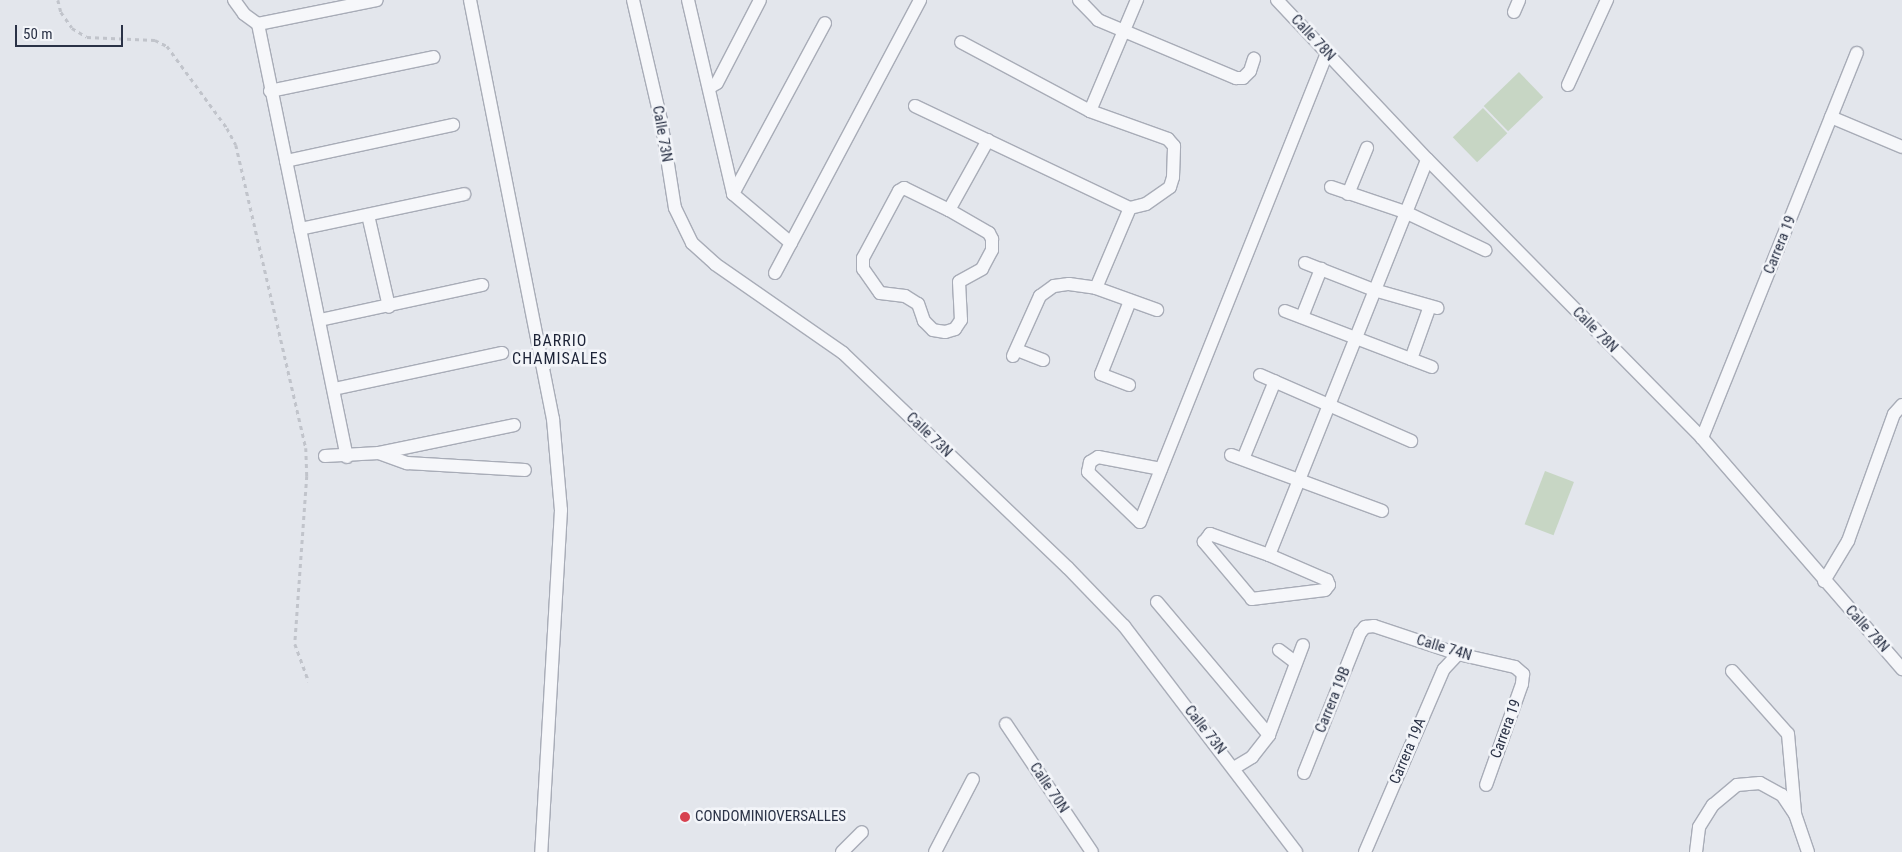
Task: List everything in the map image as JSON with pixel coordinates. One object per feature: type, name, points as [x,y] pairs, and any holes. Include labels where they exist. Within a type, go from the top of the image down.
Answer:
[{"type":"street","points":[[234,0],[244,14],[258,24],[270,91],[320,320],[347,457]]},
{"type":"street","points":[[258,24],[377,0]]},
{"type":"street","points":[[470,0],[553,418],[561,510],[541,852]]},
{"type":"street","name":"Calle 73N","points":[[632,0],[661,120],[675,208],[692,243],[716,264],[843,354],[1068,568],[1124,626],[1234,768],[1296,852]]},
{"type":"street","points":[[688,0],[710,88],[733,194],[791,243]]},
{"type":"street","points":[[710,88],[717,83],[760,0]]},
{"type":"street","points":[[775,273],[920,0]]},
{"type":"street","points":[[1079,0],[1098,20],[1236,78],[1243,78],[1250,71],[1254,59]]},
{"type":"street","points":[[1090,110],[1137,0]]},
{"type":"street","name":"Calle 78N","points":[[1277,0],[1427,160],[1702,438],[1902,669]]},
{"type":"street","points":[[1514,12],[1519,0]]},
{"type":"street","points":[[1568,85],[1607,0]]},
{"type":"street","points":[[733,194],[825,23]]},
{"type":"street","points":[[915,106],[1130,208],[1146,204],[1170,187],[1174,177],[1174,146],[1168,139],[1090,110],[961,42]]},
{"type":"street","points":[[1161,469],[1098,457],[1090,462],[1088,472],[1140,522],[1327,53]]},
{"type":"street","name":"Carrera 19","points":[[1702,438],[1857,53]]},
{"type":"street","points":[[270,91],[434,57]]},
{"type":"street","points":[[1831,117],[1902,147]]},
{"type":"street","points":[[286,161],[452,125]]},
{"type":"street","points":[[949,210],[988,140]]},
{"type":"street","points":[[1348,194],[1367,148]]},
{"type":"street","points":[[1268,554],[1427,160]]},
{"type":"street","points":[[1331,186],[1348,194],[1405,212],[1485,250]]},
{"type":"street","points":[[908,188],[949,210],[989,233],[992,250],[982,269],[959,282],[961,320],[955,328],[945,332],[933,330],[924,321],[918,304],[905,296],[880,293],[863,269],[863,258],[899,191],[908,188]]},
{"type":"street","points":[[300,228],[464,194]]},
{"type":"street","points":[[1096,288],[1130,208]]},
{"type":"street","points":[[368,214],[389,307]]},
{"type":"street","points":[[1305,263],[1374,290],[1433,307],[1411,359]]},
{"type":"street","points":[[1302,317],[1321,269]]},
{"type":"street","points":[[1043,360],[1015,353],[1040,296],[1054,286],[1069,284],[1096,288],[1158,310]]},
{"type":"street","points":[[320,320],[389,307],[482,285]]},
{"type":"street","points":[[1129,384],[1101,374],[1130,300]]},
{"type":"street","points":[[1286,311],[1432,367]]},
{"type":"street","points":[[334,389],[502,353]]},
{"type":"street","points":[[1260,375],[1328,403],[1411,441]]},
{"type":"street","points":[[1243,459],[1275,382]]},
{"type":"street","points":[[1824,581],[1848,541],[1894,414],[1902,405]]},
{"type":"street","points":[[324,456],[347,457],[379,453],[514,425]]},
{"type":"street","points":[[379,453],[407,463],[525,470]]},
{"type":"street","points":[[1231,455],[1382,511]]},
{"type":"street","points":[[1210,534],[1268,554],[1327,580],[1329,585],[1325,590],[1252,599],[1204,542],[1210,534]]},
{"type":"street","points":[[1157,602],[1269,735]]},
{"type":"street","name":"Calle 74N","points":[[1365,627],[1374,626],[1458,654],[1515,667],[1523,674]]},
{"type":"street","name":"Carrera 19B","points":[[1304,774],[1365,627]]},
{"type":"street","points":[[1234,768],[1252,757],[1269,735],[1303,645]]},
{"type":"street","points":[[1279,650],[1296,663]]},
{"type":"street","name":"Carrera 19A","points":[[1365,852],[1444,669],[1458,654]]},
{"type":"street","points":[[1732,671],[1788,734],[1795,814],[1808,852]]},
{"type":"street","name":"Carrera 19","points":[[1486,785],[1522,684],[1523,674]]},
{"type":"street","name":"Calle 70N","points":[[1006,724],[1092,852]]},
{"type":"street","points":[[935,852],[973,779]]},
{"type":"street","points":[[1696,852],[1699,827],[1713,805],[1737,785],[1760,783],[1782,795],[1795,814]]},
{"type":"street","points":[[842,852],[862,832]]},
{"type":"path","points":[[58,0],[61,12],[72,28],[87,37],[155,40],[167,46],[227,128],[236,144],[306,448],[307,476],[295,644],[309,682]]},
{"type":"green space","points":[[1519,72],[1543,97],[1508,131],[1484,106]]},
{"type":"green space","points":[[1483,108],[1507,133],[1477,162],[1453,137]]},
{"type":"green space","points":[[1545,471],[1574,482],[1554,535],[1525,524]]},
{"type":"place","name":"CONDOMINIOVERSALLES","points":[[685,817]]},
{"type":"district","name":"BARRIO CHAMISALES","points":[[560,350]]}]
